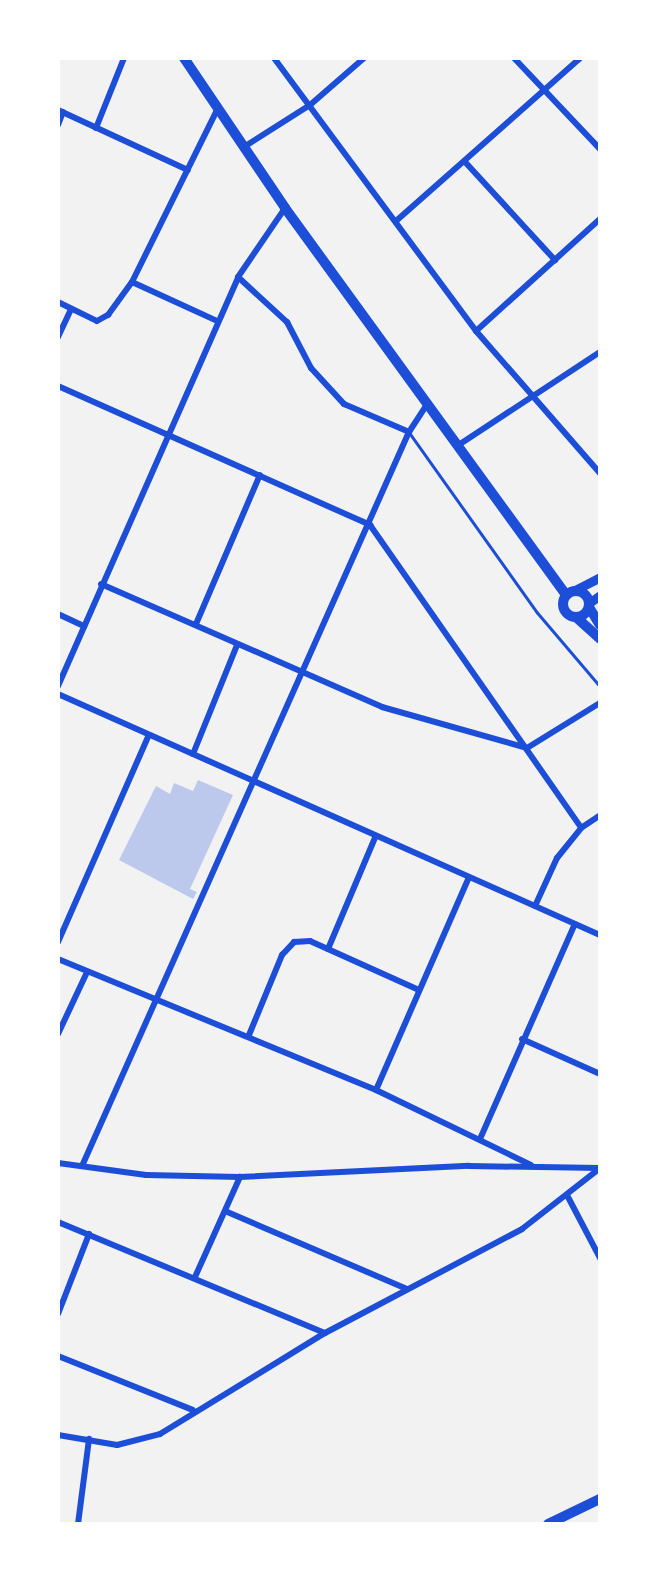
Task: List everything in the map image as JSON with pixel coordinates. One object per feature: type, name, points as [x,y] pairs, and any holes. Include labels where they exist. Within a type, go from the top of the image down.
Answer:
[{"type":"main road","points":[[184,58],[247,145],[285,208],[426,404],[570,593],[586,595],[600,625]]},
{"type":"main road","points":[[600,577],[570,593],[563,608],[600,639]]},
{"type":"main road","points":[[577,618],[600,596]]},
{"type":"main road","points":[[548,1524],[598,1502]]},
{"type":"street","points":[[96,128],[124,58]]},
{"type":"street","points":[[274,58],[476,331],[600,472]]},
{"type":"street","points":[[247,145],[310,105],[365,58]]},
{"type":"street","points":[[514,58],[547,89],[600,149]]},
{"type":"street","points":[[396,221],[466,163],[580,58]]},
{"type":"street","points":[[58,302],[101,321],[132,282],[219,106]]},
{"type":"street","points":[[58,125],[60,111],[188,170]]},
{"type":"street","points":[[466,163],[555,260]]},
{"type":"street","points":[[58,686],[217,321],[238,277],[285,208]]},
{"type":"street","points":[[476,331],[600,219]]},
{"type":"street","points":[[238,277],[288,322],[310,368],[344,404],[409,432]]},
{"type":"street","points":[[132,282],[217,321]]},
{"type":"street","points":[[58,337],[71,309]]},
{"type":"street","points":[[457,446],[530,395],[600,352]]},
{"type":"street","points":[[58,386],[370,525],[581,828]]},
{"type":"street","points":[[82,1166],[370,525],[409,432],[426,404]]},
{"type":"street","points":[[196,624],[260,475]]},
{"type":"street","points":[[102,584],[196,624],[301,674],[382,707],[527,748],[600,703]]},
{"type":"street","points":[[58,614],[84,626]]},
{"type":"street","points":[[193,754],[237,645]]},
{"type":"street","points":[[58,694],[375,838],[600,935]]},
{"type":"street","points":[[58,942],[149,735]]},
{"type":"street","points":[[536,906],[557,858],[581,828],[600,816]]},
{"type":"street","points":[[328,949],[375,838]]},
{"type":"street","points":[[376,1090],[417,989],[468,879]]},
{"type":"street","points":[[480,1139],[575,924]]},
{"type":"street","points":[[249,1035],[287,947],[301,940],[328,949],[417,989]]},
{"type":"street","points":[[58,959],[158,997],[376,1090],[531,1166]]},
{"type":"street","points":[[58,1034],[87,972]]},
{"type":"street","points":[[522,1040],[600,1074]]},
{"type":"street","points":[[58,1163],[146,1175],[240,1177],[531,1166],[600,1168]]},
{"type":"street","points":[[58,1435],[117,1445],[141,1441],[325,1333],[503,1241],[568,1197],[600,1168]]},
{"type":"street","points":[[195,1277],[240,1177]]},
{"type":"street","points":[[568,1197],[600,1258]]},
{"type":"street","points":[[225,1211],[407,1289]]},
{"type":"street","points":[[58,1222],[325,1333]]},
{"type":"street","points":[[58,1314],[89,1234]]},
{"type":"street","points":[[58,1356],[193,1410]]},
{"type":"street","points":[[78,1524],[89,1439]]},
{"type":"lane","points":[[409,432],[537,612],[600,686]]},
{"type":"building","points":[[198,780],[233,795],[190,889],[197,892],[193,899],[119,860],[156,786],[170,794],[174,783],[193,791]]}]
